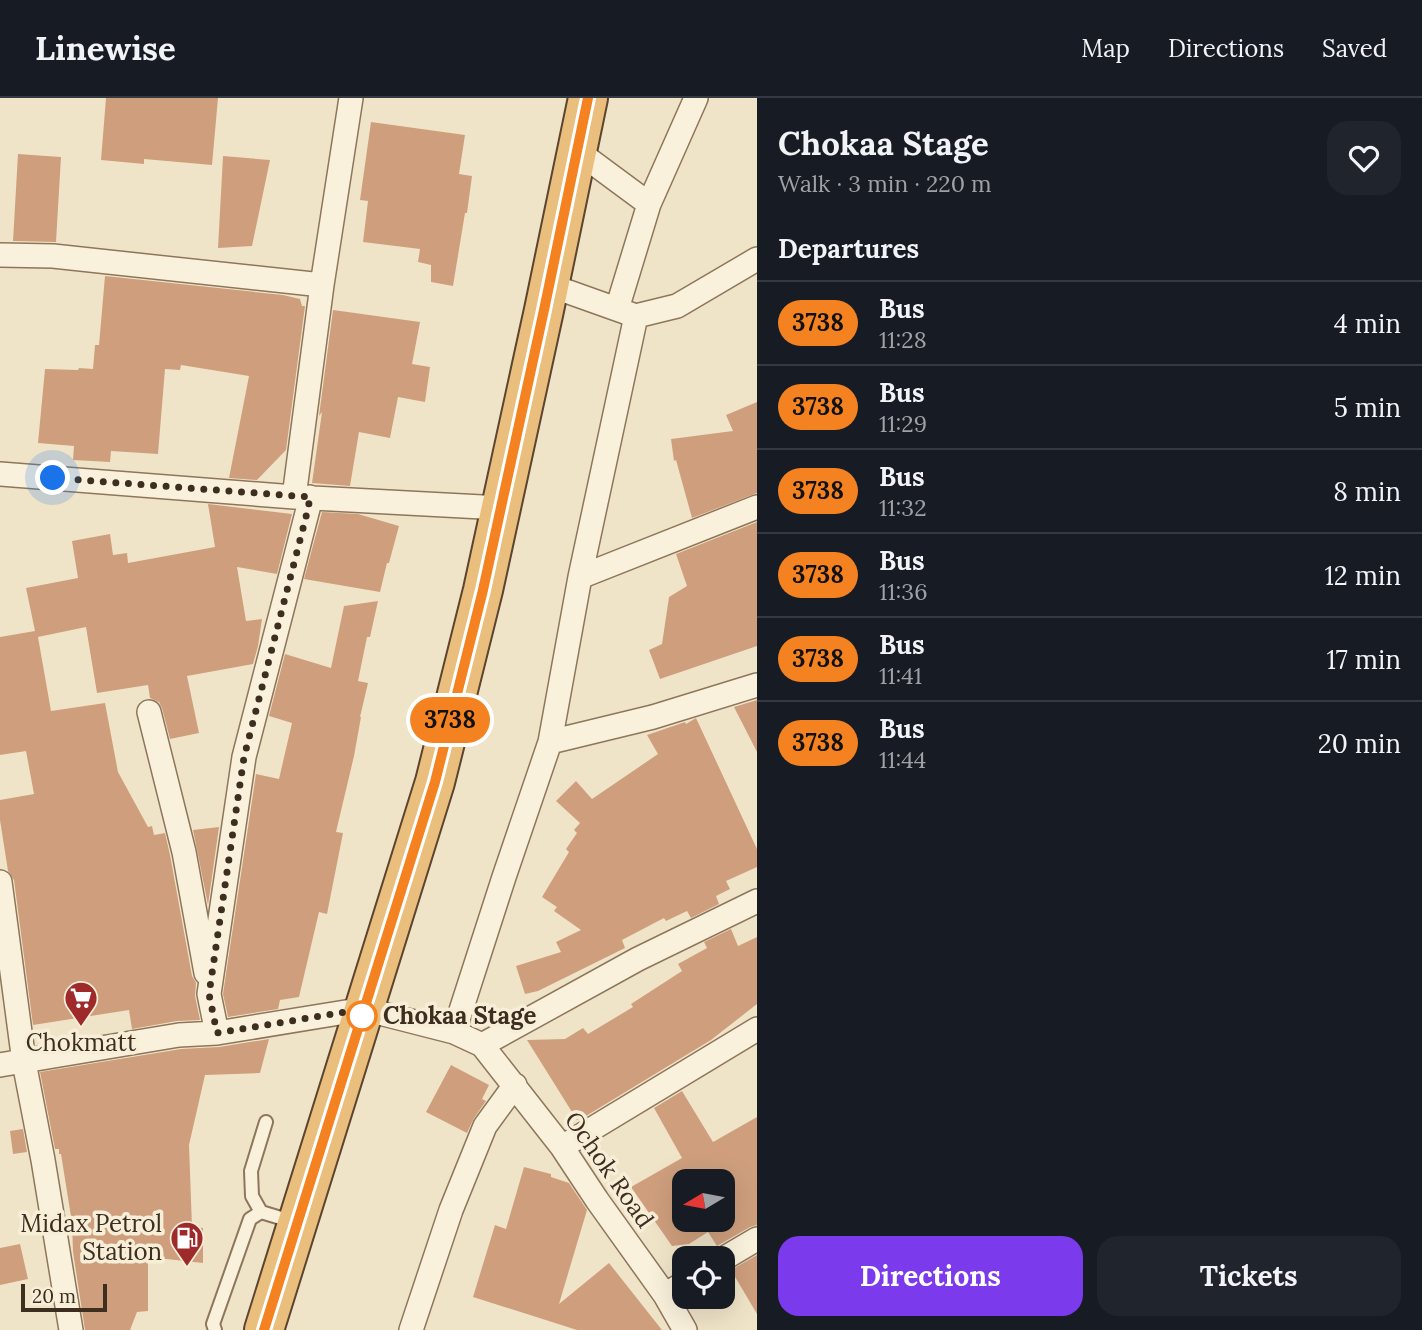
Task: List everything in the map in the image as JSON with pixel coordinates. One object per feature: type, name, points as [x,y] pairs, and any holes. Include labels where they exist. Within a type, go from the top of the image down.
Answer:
[{"type":"highway","points":[[264,1330],[435,782],[483,590],[588,98]]},
{"type":"street","points":[[209,994],[244,757],[308,509],[302,497],[322,285],[351,98]]},
{"type":"street","points":[[454,1032],[550,742],[649,204],[696,98]]},
{"type":"street","points":[[576,150],[649,204]]},
{"type":"street","points":[[0,256],[53,256],[322,285]]},
{"type":"street","points":[[549,285],[627,313],[677,306],[757,259]]},
{"type":"street","points":[[0,474],[302,497],[501,508]]},
{"type":"street","points":[[580,577],[757,507]]},
{"type":"street","points":[[550,742],[653,717],[757,685]]},
{"type":"street","points":[[149,712],[184,852],[217,1033]]},
{"type":"street","points":[[0,881],[24,1062],[71,1330]]},
{"type":"street","points":[[0,1065],[179,1035],[217,1033],[364,1009],[454,1032],[482,1045],[638,959],[757,901]]},
{"type":"street","points":[[562,1147],[757,1030]]},
{"type":"street","name":"Ochok Road","points":[[482,1045],[562,1147],[597,1200],[672,1286]]},
{"type":"street","points":[[411,1330],[451,1210],[485,1126],[515,1085]]},
{"type":"street","points":[[735,1252],[757,1238]]},
{"type":"street","name":"Ochok Road","points":[[680,1309],[685,1330]]},
{"type":"lane","points":[[261,1213],[252,1196],[251,1171],[266,1122]]},
{"type":"lane","points":[[215,1330],[213,1324],[250,1219],[261,1213],[298,1223]]},
{"type":"building","points":[[106,98],[218,98],[212,165],[144,159],[144,164],[101,160]]},
{"type":"building","points":[[371,122],[465,135],[459,174],[472,176],[453,286],[431,282],[431,265],[418,262],[420,249],[363,242],[368,201],[360,200]]},
{"type":"building","points":[[18,154],[61,157],[56,242],[13,241]]},
{"type":"building","points":[[223,156],[270,160],[252,246],[218,248]]},
{"type":"building","points":[[105,276],[300,299],[302,306],[305,306],[286,450],[257,480],[229,478],[249,376],[181,365],[180,370],[165,369],[158,454],[111,451],[110,462],[73,460],[74,446],[38,443],[45,369],[93,369],[95,345],[99,345]]},
{"type":"building","points":[[333,310],[420,322],[412,364],[430,367],[425,402],[398,397],[390,438],[359,432],[350,486],[312,483]]},
{"type":"building","points":[[757,402],[757,493],[692,518],[676,460],[674,461],[671,439],[733,431],[726,415]]},
{"type":"building","points":[[208,504],[292,514],[277,574],[237,567],[246,621],[262,619],[253,664],[187,676],[199,733],[170,739],[162,708],[159,702],[150,698],[148,685],[97,693],[86,627],[38,637],[51,711],[105,703],[118,772],[148,827],[152,826],[154,835],[165,833],[192,976],[196,983],[195,996],[200,1020],[132,1029],[129,1010],[33,1025],[14,880],[8,871],[0,820],[0,800],[34,794],[26,751],[0,755],[0,637],[35,631],[26,588],[78,578],[72,541],[110,534],[113,555],[127,553],[128,563],[215,547]]},
{"type":"building","points":[[322,512],[358,514],[399,526],[380,592],[304,579]]},
{"type":"building","points":[[757,522],[757,646],[660,679],[649,650],[662,644],[669,597],[687,586],[676,554]]},
{"type":"building","points":[[378,601],[358,681],[368,683],[336,832],[343,833],[327,914],[319,912],[299,997],[280,1000],[278,1009],[228,1017],[223,994],[256,774],[279,779],[292,723],[269,716],[285,654],[331,668],[344,606]]},
{"type":"building","points":[[757,700],[757,752],[734,707]]},
{"type":"building","points":[[696,718],[757,849],[757,867],[726,881],[730,889],[716,896],[719,904],[691,918],[687,911],[666,921],[664,918],[622,940],[625,948],[538,991],[525,994],[516,966],[561,952],[556,942],[581,930],[554,911],[557,907],[542,897],[569,852],[566,849],[580,823],[556,801],[576,781],[592,799],[658,754],[647,735],[685,722],[686,724]]},
{"type":"building","points":[[219,827],[208,905],[193,830]]},
{"type":"building","points":[[731,929],[738,946],[757,937],[757,1004],[711,1040],[577,1120],[527,1040],[565,1039],[583,1028],[588,1034],[633,1007],[631,1004],[682,971],[678,964],[707,948],[704,942]]},
{"type":"building","points":[[269,1039],[260,1073],[205,1075],[189,1145],[192,1227],[203,1228],[203,1263],[148,1257],[148,1311],[137,1312],[130,1330],[85,1330],[61,1154],[59,1149],[55,1149],[40,1072],[181,1049],[219,1047]]},
{"type":"building","points":[[451,1065],[489,1085],[482,1099],[486,1101],[467,1133],[426,1112]]},
{"type":"building","points":[[682,1091],[713,1142],[757,1117],[757,1225],[717,1246],[708,1232],[689,1244],[672,1246],[631,1187],[682,1158],[654,1108]]},
{"type":"building","points":[[23,1129],[27,1152],[13,1154],[10,1131]]},
{"type":"building","points":[[524,1167],[551,1174],[551,1177],[569,1183],[587,1210],[559,1304],[609,1263],[662,1330],[577,1330],[473,1297],[495,1225],[506,1229]]},
{"type":"building","points":[[20,1244],[28,1279],[0,1285],[0,1248]]},
{"type":"building","points":[[757,1255],[757,1314],[735,1277],[735,1268]]},
{"type":"bus line","name":"3738","points":[[264,1330],[435,782],[483,590],[588,98]]},
{"type":"place","name":"Chokaa Stage","points":[[362,1016]]},
{"type":"place","name":"Chokmatt","points":[[81,1028]]},
{"type":"place","name":"Midax Petrol Station","points":[[187,1268]]},
{"type":"route","points":[[53,478],[310,497],[244,757],[209,994],[217,1033],[364,1009],[362,1016]]}]
